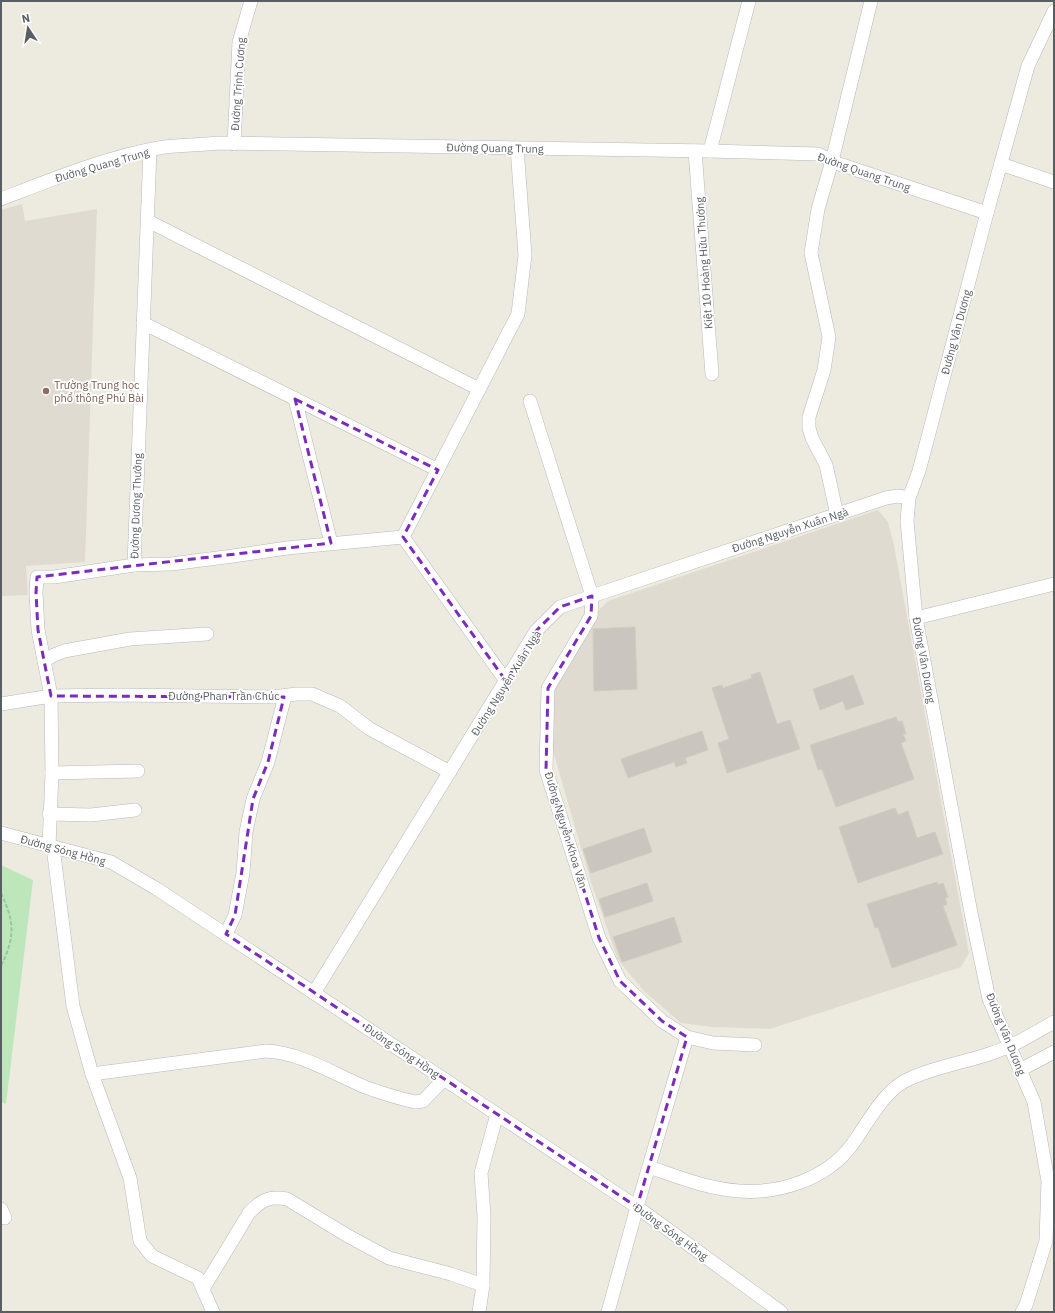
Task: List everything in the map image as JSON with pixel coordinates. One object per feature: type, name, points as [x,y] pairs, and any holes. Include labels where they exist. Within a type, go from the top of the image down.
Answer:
[{"type":"street","name":"Đường Trịnh Cương","points":[[234,144],[239,42],[251,1]]},
{"type":"street","points":[[710,151],[749,1]]},
{"type":"street","points":[[837,515],[826,465],[812,438],[809,428],[809,417],[824,370],[829,337],[811,253],[818,210],[832,161],[871,1]]},
{"type":"street","name":"Đường Vân Dương","points":[[1022,1312],[1026,1305],[1046,1241],[1050,1164],[1034,1102],[989,999],[916,618],[907,527],[909,498],[919,471],[987,213],[1028,66],[1054,10]]},
{"type":"street","name":"Đường Quang Trung","points":[[1,199],[45,182],[113,159],[164,147],[203,144],[234,144],[517,148],[818,154],[832,161],[987,213]]},
{"type":"street","points":[[403,537],[518,314],[525,255],[517,148]]},
{"type":"street","name":"Đường Dương Thưởng","points":[[150,150],[134,565],[37,577],[36,593],[38,630],[51,696],[52,773],[49,814],[51,846],[73,1006],[92,1074],[130,1178],[140,1241],[152,1256],[198,1278],[213,1312]]},
{"type":"street","name":"Kiệt 10 Hoàng Hữu Thường","points":[[695,151],[712,374]]},
{"type":"street","points":[[1001,164],[1054,182]]},
{"type":"street","points":[[148,221],[479,389]]},
{"type":"street","points":[[143,323],[438,470]]},
{"type":"street","points":[[296,399],[331,543]]},
{"type":"street","points":[[530,401],[592,596]]},
{"type":"street","name":"Đường Nguyễn Xuân Ngà","points":[[314,993],[536,631],[560,607],[886,498],[898,496],[909,498]]},
{"type":"street","points":[[134,565],[171,564],[287,548],[403,537]]},
{"type":"street","points":[[403,537],[506,681]]},
{"type":"street","points":[[916,618],[1054,584]]},
{"type":"street","name":"Đường Nguyễn Khoa Văn","points":[[592,596],[591,616],[548,688],[546,770],[599,938],[620,981],[662,1021],[687,1037],[714,1043],[755,1045]]},
{"type":"street","points":[[44,660],[64,651],[130,639],[208,634]]},
{"type":"street","name":"Đường Phan Trần Chúc","points":[[1,704],[51,696],[119,695],[274,697],[296,694],[312,694],[340,706],[370,729],[450,772]]},
{"type":"street","points":[[226,934],[235,915],[243,873],[246,832],[253,799],[268,762],[285,696]]},
{"type":"street","points":[[52,773],[138,771]]},
{"type":"street","points":[[49,814],[91,815],[136,810]]},
{"type":"street","name":"Đường Sóng Hồng","points":[[1,833],[111,862],[157,888],[637,1207],[781,1312]]},
{"type":"street","points":[[649,1167],[690,1181],[718,1188],[740,1191],[784,1187],[803,1182],[834,1163],[850,1147],[891,1091],[904,1081],[1010,1046],[1054,1022]]},
{"type":"street","points":[[608,1312],[687,1037]]},
{"type":"street","points":[[92,1074],[266,1051],[278,1052],[292,1056],[367,1088],[415,1102],[423,1101],[444,1079]]},
{"type":"street","points":[[1020,1070],[1054,1052]]},
{"type":"street","points":[[479,1312],[483,1285],[484,1216],[481,1173],[498,1114]]},
{"type":"street","points":[[203,1289],[248,1213],[258,1203],[277,1197],[287,1199],[348,1236],[389,1258],[451,1274],[483,1285]]},
{"type":"path","points":[[1,893],[9,910],[12,930],[9,949],[1,966]]},
{"type":"highlighted area","points":[[295,399],[438,470],[403,537],[506,681],[536,631],[560,607],[592,596],[591,616],[548,688],[546,770],[599,938],[620,981],[662,1021],[687,1037],[637,1207],[226,934],[235,915],[253,799],[268,762],[284,697],[51,696],[38,630],[36,593],[37,577],[331,543]]},
{"type":"shaded area","name":"Trường Trung học phổ thông Phú Bài","points":[[22,204],[25,221],[97,209],[85,562],[26,566],[28,595],[1,596],[1,210]]},
{"type":"shaded area","points":[[878,510],[888,522],[894,546],[969,953],[961,967],[770,1029],[713,1027],[681,1023],[644,991],[618,960],[591,882],[551,744],[553,690],[599,610],[608,601]]},
{"type":"green space","points":[[1,865],[33,880],[6,1104],[1,1102]]},
{"type":"building","points":[[635,627],[637,689],[594,691],[593,629]]},
{"type":"building","points":[[760,672],[777,724],[790,720],[800,749],[727,773],[718,743],[729,739],[712,688],[722,685],[723,688],[752,678],[751,675]]},
{"type":"building","points":[[853,675],[864,704],[846,710],[843,701],[820,710],[813,689]]},
{"type":"building","points":[[896,717],[898,722],[902,721],[906,734],[903,734],[906,741],[901,743],[914,779],[836,807],[822,769],[818,770],[810,745]]},
{"type":"building","points":[[702,731],[708,750],[685,758],[687,763],[676,767],[674,762],[628,778],[621,759]]},
{"type":"building","points":[[895,808],[898,815],[908,811],[917,838],[935,832],[943,854],[858,883],[839,827]]},
{"type":"building","points":[[644,828],[652,852],[591,873],[583,849]]},
{"type":"building","points":[[937,882],[938,885],[943,883],[948,897],[945,898],[947,904],[943,906],[957,945],[892,968],[878,927],[875,928],[867,904]]},
{"type":"building","points":[[647,883],[653,901],[605,917],[599,899]]},
{"type":"building","points":[[674,917],[682,942],[622,962],[613,937]]},
{"type":"place","name":"Trường Trung học phổ thông Phú Bài","points":[[46,391]]}]
